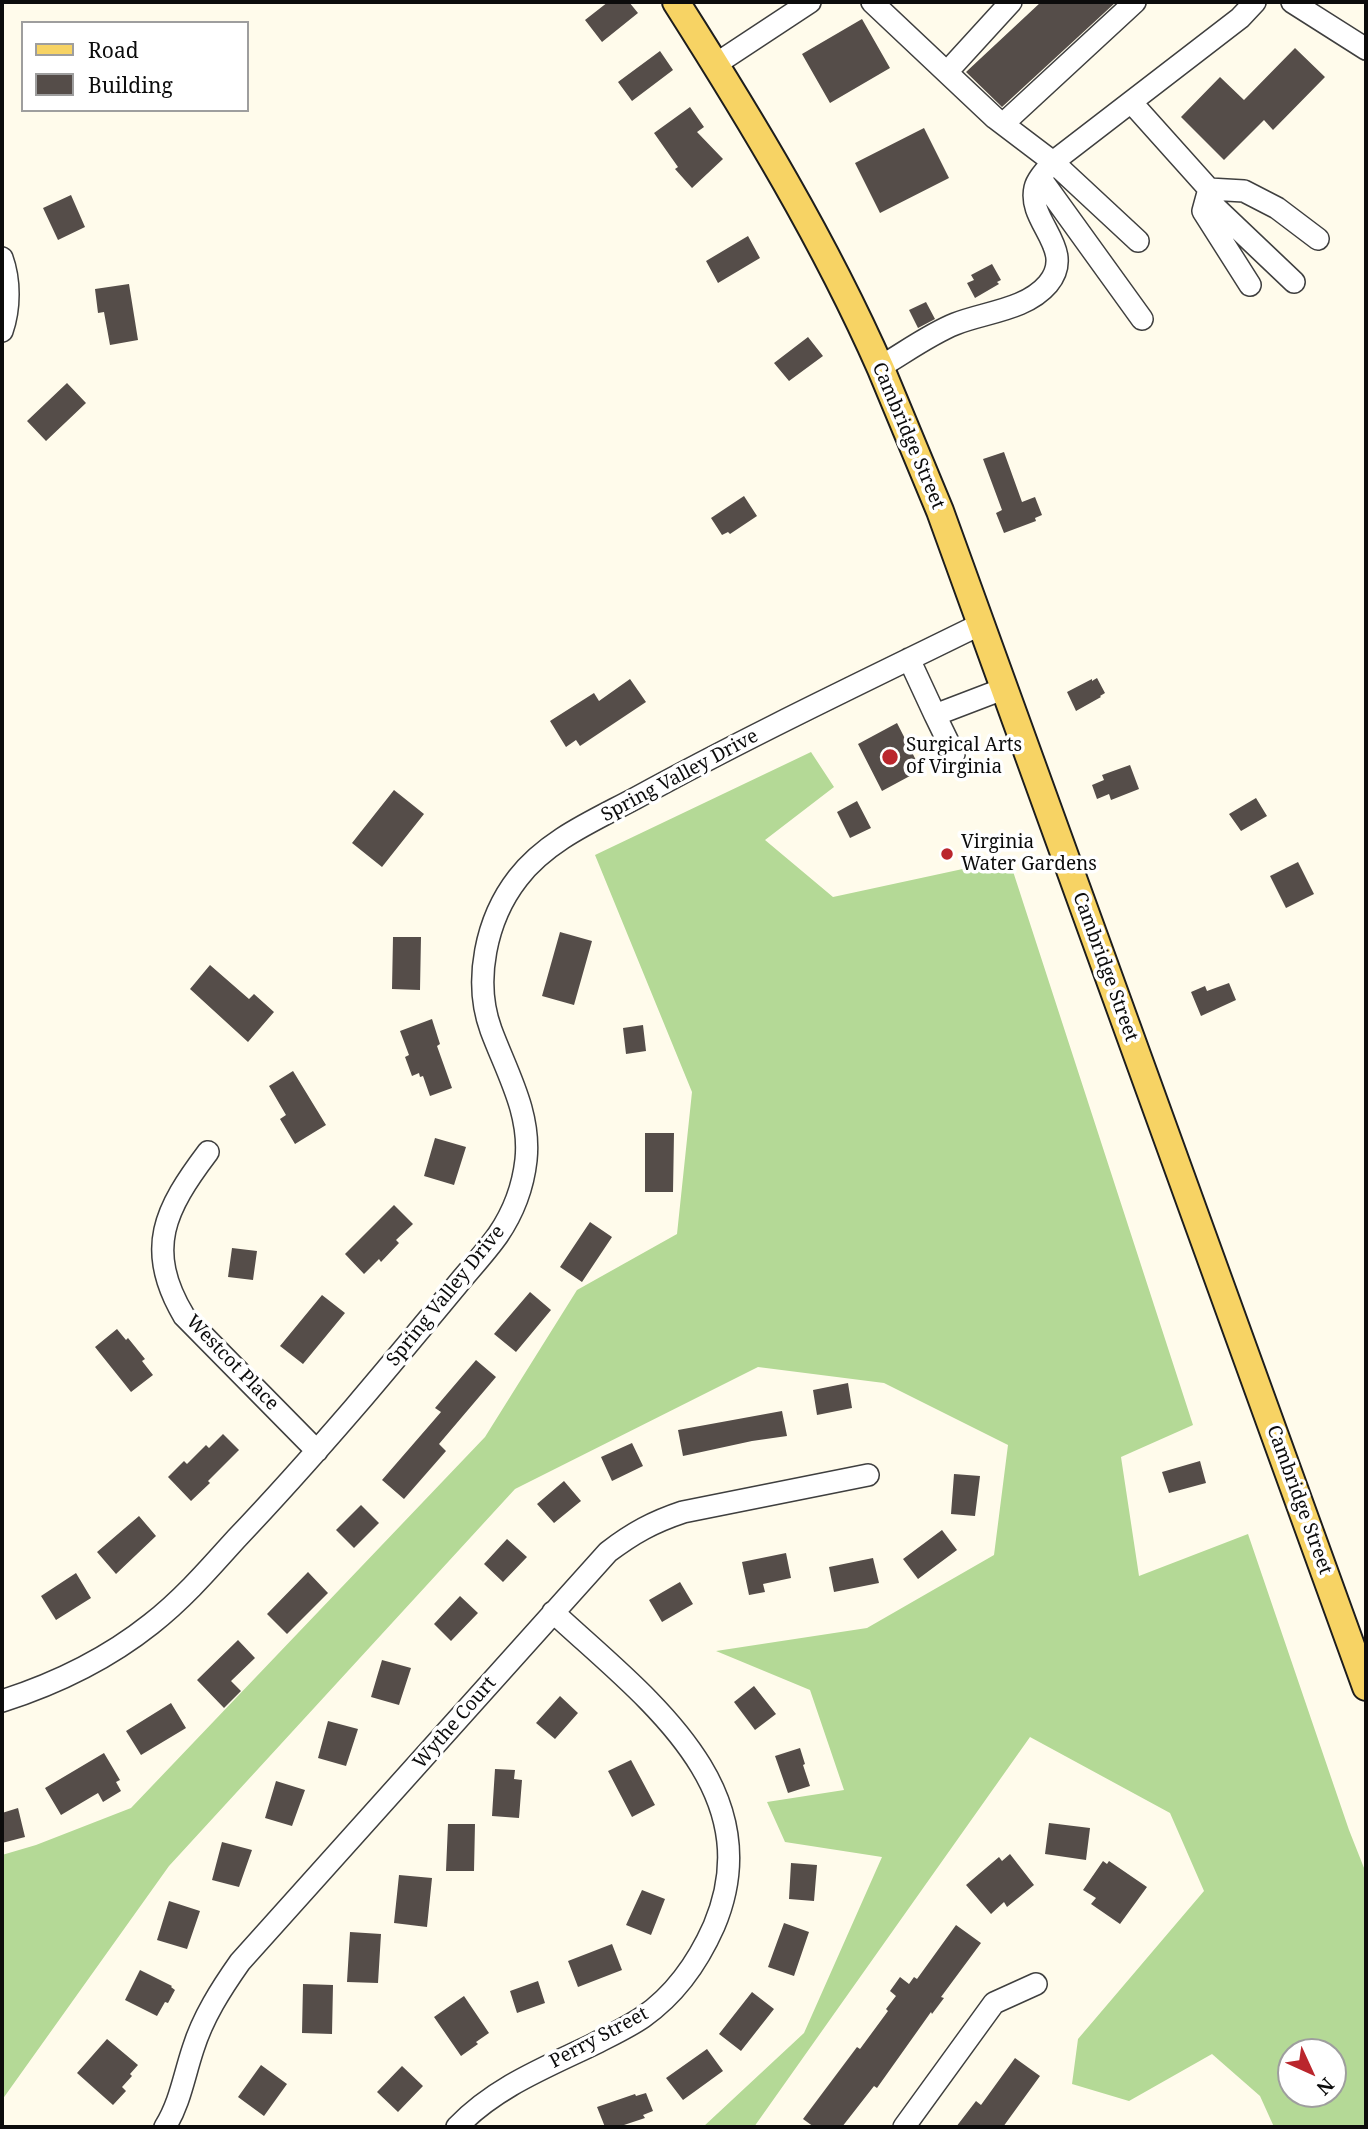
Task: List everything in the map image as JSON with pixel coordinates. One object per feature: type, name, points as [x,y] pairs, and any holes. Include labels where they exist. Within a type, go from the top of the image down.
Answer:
[{"type":"main road","name":"Cambridge Street","points":[[676,2],[752,122],[819,242],[880,367],[940,511],[1366,1687]]},
{"type":"street","points":[[716,64],[810,2]]},
{"type":"street","points":[[872,2],[995,118],[1004,123],[1047,170],[1138,241]]},
{"type":"street","points":[[947,72],[1011,2]]},
{"type":"street","points":[[1004,123],[1135,2]]},
{"type":"street","points":[[880,367],[953,324],[1026,301],[1048,283],[1057,264],[1055,245],[1034,204],[1035,186],[1047,170],[1240,18],[1255,2]]},
{"type":"street","points":[[1292,2],[1366,49]]},
{"type":"street","points":[[1131,102],[1209,190],[1213,205],[1294,282]]},
{"type":"street","points":[[1047,170],[1142,319]]},
{"type":"street","points":[[1209,190],[1244,191],[1277,208],[1318,239]]},
{"type":"street","points":[[1209,190],[1203,211],[1250,285]]},
{"type":"street","points":[[2,258],[8,287],[8,304],[2,331]]},
{"type":"street","name":"Spring Valley Drive","points":[[2,1701],[72,1674],[112,1651],[150,1625],[185,1594],[317,1451],[498,1235],[512,1212],[521,1186],[526,1159],[526,1132],[522,1106],[489,1025],[483,987],[485,954],[492,926],[503,901],[518,878],[537,857],[559,840],[681,773],[981,624]]},
{"type":"street","points":[[909,660],[954,754]]},
{"type":"street","points":[[935,715],[1003,689]]},
{"type":"street","name":"Westcot Place","points":[[208,1152],[187,1179],[165,1226],[162,1253],[165,1276],[184,1316],[317,1451]]},
{"type":"street","name":"Wythe Court","points":[[165,2127],[183,2089],[193,2048],[206,2016],[240,1962],[608,1552],[630,1535],[656,1521],[683,1512],[868,1475]]},
{"type":"street","name":"Perry Street","points":[[457,2127],[487,2100],[517,2080],[616,2033],[643,2017],[666,1998],[687,1975],[704,1950],[718,1916],[727,1883],[729,1854],[719,1799],[686,1741],[661,1712],[553,1612]]},
{"type":"street","points":[[904,2127],[994,2003],[1037,1984]]},
{"type":"green space","points":[[811,752],[834,787],[765,840],[833,897],[1009,859],[1193,1425],[1121,1457],[1139,1576],[1248,1534],[1366,1873],[1366,2127],[1274,2127],[1260,2096],[1212,2054],[1129,2101],[1072,2084],[1078,2039],[1204,1891],[1170,1813],[1030,1737],[754,2127],[703,2127],[804,2033],[882,1857],[785,1842],[767,1802],[844,1790],[810,1690],[716,1651],[867,1628],[994,1555],[1008,1445],[884,1383],[758,1367],[515,1489],[169,1866],[2,2100],[2,1855],[36,1845],[131,1808],[485,1437],[577,1290],[677,1234],[692,1092],[595,855]]},
{"type":"building","points":[[608,2],[629,2],[638,13],[602,42],[585,20]]},
{"type":"building","points":[[1041,2],[1116,2],[1002,107],[966,72]]},
{"type":"building","points":[[862,19],[890,68],[830,103],[802,54]]},
{"type":"building","points":[[1295,48],[1325,77],[1273,130],[1264,120],[1224,160],[1181,117],[1220,77],[1244,100]]},
{"type":"building","points":[[660,51],[673,70],[632,101],[618,82]]},
{"type":"building","points":[[690,107],[704,127],[697,132],[723,159],[692,188],[675,169],[678,167],[654,133]]},
{"type":"building","points":[[924,128],[949,178],[880,213],[855,163]]},
{"type":"building","points":[[71,195],[85,227],[58,240],[43,208]]},
{"type":"building","points":[[748,236],[760,258],[718,283],[706,261]]},
{"type":"building","points":[[992,264],[1001,280],[997,282],[999,284],[975,298],[967,283],[974,280],[971,275]]},
{"type":"building","points":[[129,284],[138,340],[110,345],[104,312],[98,313],[95,289]]},
{"type":"building","points":[[926,302],[935,319],[918,328],[909,310]]},
{"type":"building","points":[[808,337],[823,356],[789,381],[774,363]]},
{"type":"building","points":[[67,383],[86,403],[46,441],[27,421]]},
{"type":"building","points":[[1004,452],[1022,502],[1035,497],[1042,515],[1035,518],[1036,521],[1004,533],[996,513],[1002,510],[983,459]]},
{"type":"building","points":[[744,496],[757,516],[730,534],[728,532],[722,535],[711,518]]},
{"type":"building","points":[[1097,678],[1105,693],[1076,711],[1067,692]]},
{"type":"building","points":[[630,679],[646,702],[580,746],[576,740],[566,747],[550,721],[594,693],[599,701]]},
{"type":"building","name":"Surgical Arts of Virginia","points":[[897,723],[921,770],[882,791],[858,744]]},
{"type":"building","points":[[1130,765],[1139,789],[1111,800],[1109,794],[1097,799],[1092,785],[1104,780],[1102,775]]},
{"type":"building","points":[[394,790],[424,814],[382,867],[352,843]]},
{"type":"building","points":[[1256,798],[1267,816],[1241,831],[1229,814]]},
{"type":"building","points":[[857,801],[871,828],[850,838],[837,812]]},
{"type":"building","points":[[1298,862],[1314,894],[1286,908],[1270,876]]},
{"type":"building","points":[[560,932],[592,941],[574,1005],[542,996]]},
{"type":"building","points":[[393,937],[421,937],[420,990],[392,989]]},
{"type":"building","points":[[210,965],[249,999],[254,994],[274,1012],[248,1042],[190,989]]},
{"type":"building","points":[[1229,983],[1236,1000],[1201,1016],[1191,992],[1205,986],[1207,991]]},
{"type":"building","points":[[432,1019],[440,1044],[437,1046],[452,1088],[430,1096],[423,1076],[420,1077],[419,1073],[412,1076],[405,1057],[409,1055],[400,1031]]},
{"type":"building","points":[[643,1025],[646,1051],[626,1054],[623,1028]]},
{"type":"building","points":[[293,1071],[326,1125],[295,1144],[280,1119],[286,1115],[269,1086]]},
{"type":"building","points":[[645,1133],[674,1133],[673,1192],[645,1192]]},
{"type":"building","points":[[435,1138],[466,1147],[454,1185],[424,1176]]},
{"type":"building","points":[[394,1205],[413,1224],[396,1240],[399,1243],[381,1262],[379,1259],[364,1274],[345,1254]]},
{"type":"building","points":[[590,1222],[612,1237],[582,1282],[560,1267]]},
{"type":"building","points":[[232,1248],[257,1251],[253,1280],[228,1277]]},
{"type":"building","points":[[530,1292],[551,1310],[516,1352],[494,1334]]},
{"type":"building","points":[[322,1295],[345,1313],[303,1364],[280,1346]]},
{"type":"building","points":[[117,1329],[145,1359],[142,1361],[153,1375],[131,1392],[95,1347]]},
{"type":"building","points":[[476,1360],[496,1377],[439,1444],[446,1451],[404,1499],[382,1480],[441,1412],[435,1408]]},
{"type":"building","points":[[848,1383],[852,1408],[817,1415],[813,1390]]},
{"type":"building","points":[[782,1411],[787,1436],[683,1456],[678,1430]]},
{"type":"building","points":[[223,1434],[239,1450],[191,1501],[168,1477],[184,1461],[187,1464],[206,1445],[209,1448]]},
{"type":"building","points":[[632,1443],[643,1466],[612,1481],[601,1457]]},
{"type":"building","points":[[1200,1461],[1206,1483],[1169,1493],[1162,1472]]},
{"type":"building","points":[[954,1474],[980,1476],[975,1516],[951,1514]]},
{"type":"building","points":[[564,1481],[581,1501],[554,1523],[537,1504]]},
{"type":"building","points":[[361,1505],[379,1523],[354,1548],[336,1530]]},
{"type":"building","points":[[139,1516],[156,1536],[116,1574],[97,1552]]},
{"type":"building","points":[[942,1530],[957,1550],[918,1579],[903,1559]]},
{"type":"building","points":[[507,1539],[527,1557],[503,1582],[484,1564]]},
{"type":"building","points":[[786,1553],[791,1578],[763,1584],[765,1592],[749,1595],[742,1562]]},
{"type":"building","points":[[873,1558],[879,1583],[834,1592],[829,1567]]},
{"type":"building","points":[[308,1572],[328,1593],[287,1634],[267,1614]]},
{"type":"building","points":[[76,1573],[91,1598],[56,1620],[41,1596]]},
{"type":"building","points":[[680,1582],[693,1604],[662,1622],[649,1600]]},
{"type":"building","points":[[460,1596],[478,1613],[451,1641],[434,1624]]},
{"type":"building","points":[[238,1640],[255,1658],[231,1681],[241,1691],[224,1708],[197,1680]]},
{"type":"building","points":[[382,1660],[411,1668],[399,1705],[371,1697]]},
{"type":"building","points":[[754,1686],[776,1714],[755,1730],[734,1702]]},
{"type":"building","points":[[560,1696],[578,1713],[555,1739],[536,1723]]},
{"type":"building","points":[[171,1703],[186,1728],[141,1755],[126,1731]]},
{"type":"building","points":[[328,1721],[358,1729],[346,1766],[318,1758]]},
{"type":"building","points":[[800,1748],[810,1786],[788,1793],[775,1756]]},
{"type":"building","points":[[104,1753],[120,1780],[116,1782],[121,1791],[103,1802],[98,1793],[61,1815],[45,1788]]},
{"type":"building","points":[[631,1760],[655,1805],[632,1817],[608,1771]]},
{"type":"building","points":[[495,1769],[515,1770],[514,1779],[522,1780],[519,1818],[492,1816]]},
{"type":"building","points":[[276,1781],[305,1790],[292,1826],[265,1818]]},
{"type":"building","points":[[18,1808],[25,1837],[2,1843],[2,1813]]},
{"type":"building","points":[[1049,1823],[1090,1828],[1086,1860],[1045,1854]]},
{"type":"building","points":[[448,1824],[475,1824],[474,1871],[446,1871]]},
{"type":"building","points":[[222,1842],[252,1850],[239,1887],[212,1880]]},
{"type":"building","points":[[1010,1854],[1034,1885],[1007,1907],[1004,1902],[991,1914],[966,1885],[999,1857],[1002,1861]]},
{"type":"building","points":[[1103,1861],[1107,1864],[1109,1861],[1147,1887],[1120,1924],[1091,1904],[1096,1898],[1083,1890]]},
{"type":"building","points":[[791,1863],[817,1865],[814,1901],[789,1899]]},
{"type":"building","points":[[399,1875],[432,1878],[427,1927],[394,1923]]},
{"type":"building","points":[[642,1890],[665,1899],[651,1935],[626,1925]]},
{"type":"building","points":[[169,1901],[200,1911],[187,1949],[157,1940]]},
{"type":"building","points":[[784,1923],[809,1932],[794,1976],[768,1967]]},
{"type":"building","points":[[956,1925],[981,1943],[877,2088],[874,2086],[842,2127],[814,2127],[803,2119],[888,2011],[886,2009],[896,1996],[890,1991],[900,1977],[909,1984],[914,1977],[917,1979]]},
{"type":"building","points":[[350,1932],[381,1934],[378,1983],[347,1982]]},
{"type":"building","points":[[612,1944],[622,1970],[578,1987],[568,1961]]},
{"type":"building","points":[[140,1970],[175,1990],[157,2016],[125,2000]]},
{"type":"building","points":[[538,1981],[545,2003],[517,2013],[510,1991]]},
{"type":"building","points":[[303,1984],[333,1985],[332,2034],[302,2033]]},
{"type":"building","points":[[752,1992],[774,2009],[741,2051],[719,2034]]},
{"type":"building","points":[[464,1996],[489,2033],[461,2056],[434,2017]]},
{"type":"building","points":[[107,2039],[138,2065],[122,2087],[126,2091],[113,2105],[77,2073]]},
{"type":"building","points":[[707,2049],[723,2071],[683,2100],[666,2078]]},
{"type":"building","points":[[1015,2058],[1040,2076],[1003,2127],[956,2127],[976,2101],[981,2105]]},
{"type":"building","points":[[261,2065],[287,2084],[264,2116],[238,2097]]},
{"type":"building","points":[[402,2066],[423,2086],[398,2112],[377,2092]]},
{"type":"building","points":[[646,2093],[653,2111],[643,2115],[645,2118],[618,2127],[605,2127],[597,2107]]},
{"type":"place","name":"Surgical Arts of Virginia","points":[[890,757]]},
{"type":"place","name":"Virginia Water Gardens","points":[[947,854]]}]
